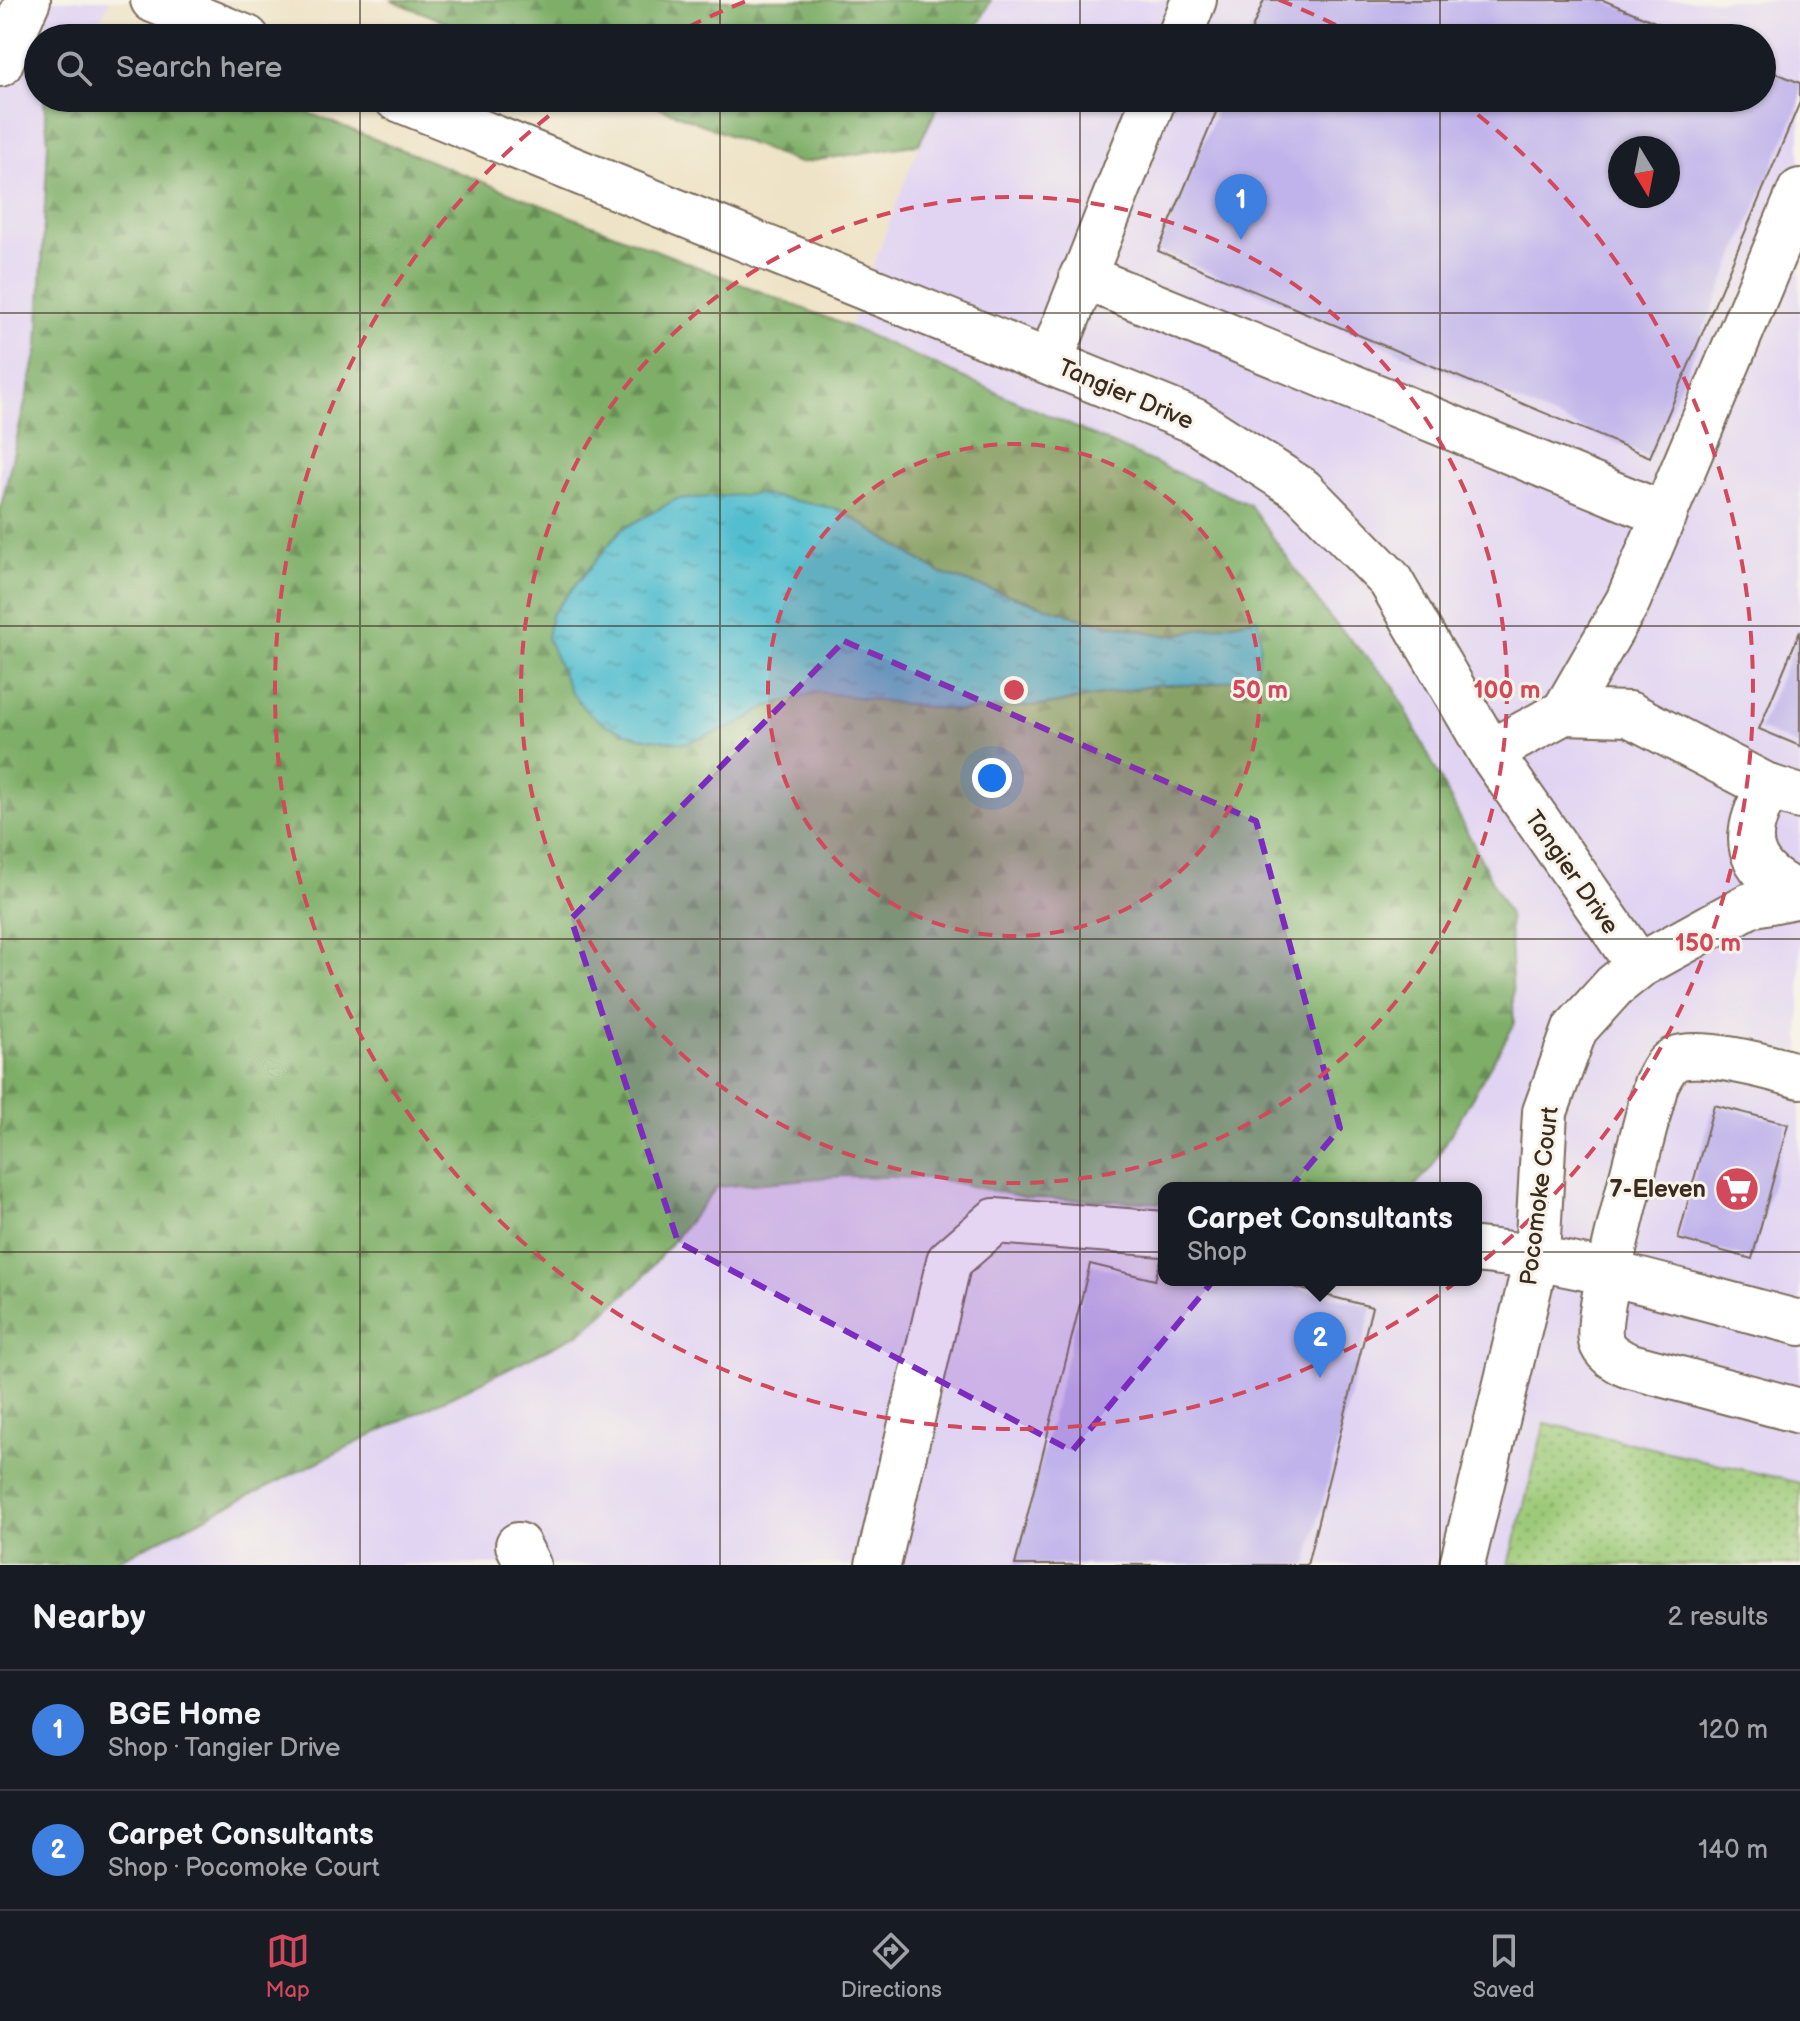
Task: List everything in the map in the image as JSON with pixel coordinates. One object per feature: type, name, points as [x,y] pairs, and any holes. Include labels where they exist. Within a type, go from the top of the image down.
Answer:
[{"type":"street","points":[[0,64],[28,0]]},
{"type":"street","points":[[153,0],[212,24]]},
{"type":"street","points":[[1185,24],[1194,0]]},
{"type":"street","name":"Tangier Drive","points":[[431,112],[1195,421],[1302,490],[1390,580],[1490,752],[1639,966]]},
{"type":"street","points":[[1050,362],[1148,112]]},
{"type":"street","points":[[1564,712],[1628,601],[1800,191]]},
{"type":"street","points":[[1082,276],[1665,515]]},
{"type":"street","points":[[1490,752],[1564,712],[1629,714],[1785,792],[1753,814],[1749,829],[1752,846],[1762,866],[1778,884],[1800,894]]},
{"type":"street","name":"Pocomoke Court","points":[[1462,1565],[1537,1256],[1545,1112],[1575,1029],[1614,986],[1639,966],[1750,905],[1800,894]]},
{"type":"street","name":"Pocomoke Court","points":[[1698,932],[1800,927]]},
{"type":"street","points":[[1800,1076],[1692,1056],[1674,1060],[1663,1070],[1656,1084],[1610,1275],[1600,1340],[1608,1354],[1627,1365],[1800,1411]]},
{"type":"street","points":[[878,1565],[949,1261],[995,1221],[1158,1234]]},
{"type":"street","points":[[1482,1251],[1537,1256],[1800,1323]]},
{"type":"highlighted area","points":[[844,641],[1256,821],[1340,1128],[1072,1451],[678,1242],[571,919]]},
{"type":"shaded area","points":[[0,0],[110,0],[98,24],[24,24],[24,112],[45,112],[48,143],[38,347],[0,510]]},
{"type":"shaded area","points":[[991,0],[1800,0],[1800,1483],[1546,1423],[1509,1565],[108,1565],[582,1332],[639,1282],[717,1187],[843,1176],[934,1178],[1027,1198],[1158,1203],[1158,1286],[1482,1286],[1482,1182],[1418,1182],[1431,1168],[1513,1025],[1393,685],[1330,618],[1250,505],[850,327],[919,144],[935,112],[1776,112],[1776,24],[979,24]]},
{"type":"green space","points":[[391,0],[991,0],[979,24],[451,24]]},
{"type":"green space","points":[[45,112],[306,112],[850,327],[1250,505],[1329,617],[1393,685],[1509,915],[1514,1025],[1431,1168],[1418,1182],[1158,1182],[1158,1203],[1027,1198],[934,1178],[843,1176],[717,1187],[639,1282],[582,1332],[108,1565],[0,1565],[0,511],[38,347],[48,143]],"holes":[[[677,499],[838,509],[942,574],[1088,620],[1169,636],[1257,618],[1208,684],[1156,685],[1046,705],[957,711],[818,692],[768,706],[551,615],[621,530]]]},
{"type":"green space","points":[[671,112],[935,112],[919,144],[799,163]]},
{"type":"green space","points":[[1545,1423],[1800,1483],[1800,1565],[1509,1565]]},
{"type":"water","points":[[759,494],[838,509],[942,574],[1088,620],[1169,636],[1258,618],[1260,646],[1256,675],[1208,685],[1156,685],[1046,705],[957,711],[818,692],[768,706],[739,724],[686,743],[638,737],[609,726],[588,713],[570,691],[547,638],[551,615],[621,530],[677,499]]},
{"type":"building","points":[[1264,0],[1603,0],[1660,24],[1254,24]]},
{"type":"building","points":[[1776,73],[1800,83],[1800,102],[1650,457],[1158,251],[1216,112],[1776,112]]},
{"type":"building","points":[[1800,631],[1800,746],[1759,729]]},
{"type":"building","points":[[1714,1105],[1788,1124],[1752,1259],[1678,1239]]},
{"type":"building","points":[[1090,1264],[1155,1280],[1158,1270],[1158,1286],[1290,1286],[1372,1307],[1307,1565],[1015,1565]]},
{"type":"place","name":"BGE Home","points":[[1241,240]]},
{"type":"place","name":"7-Eleven","points":[[1737,1189]]},
{"type":"place","name":"Carpet Consultants","points":[[1320,1378]]}]
